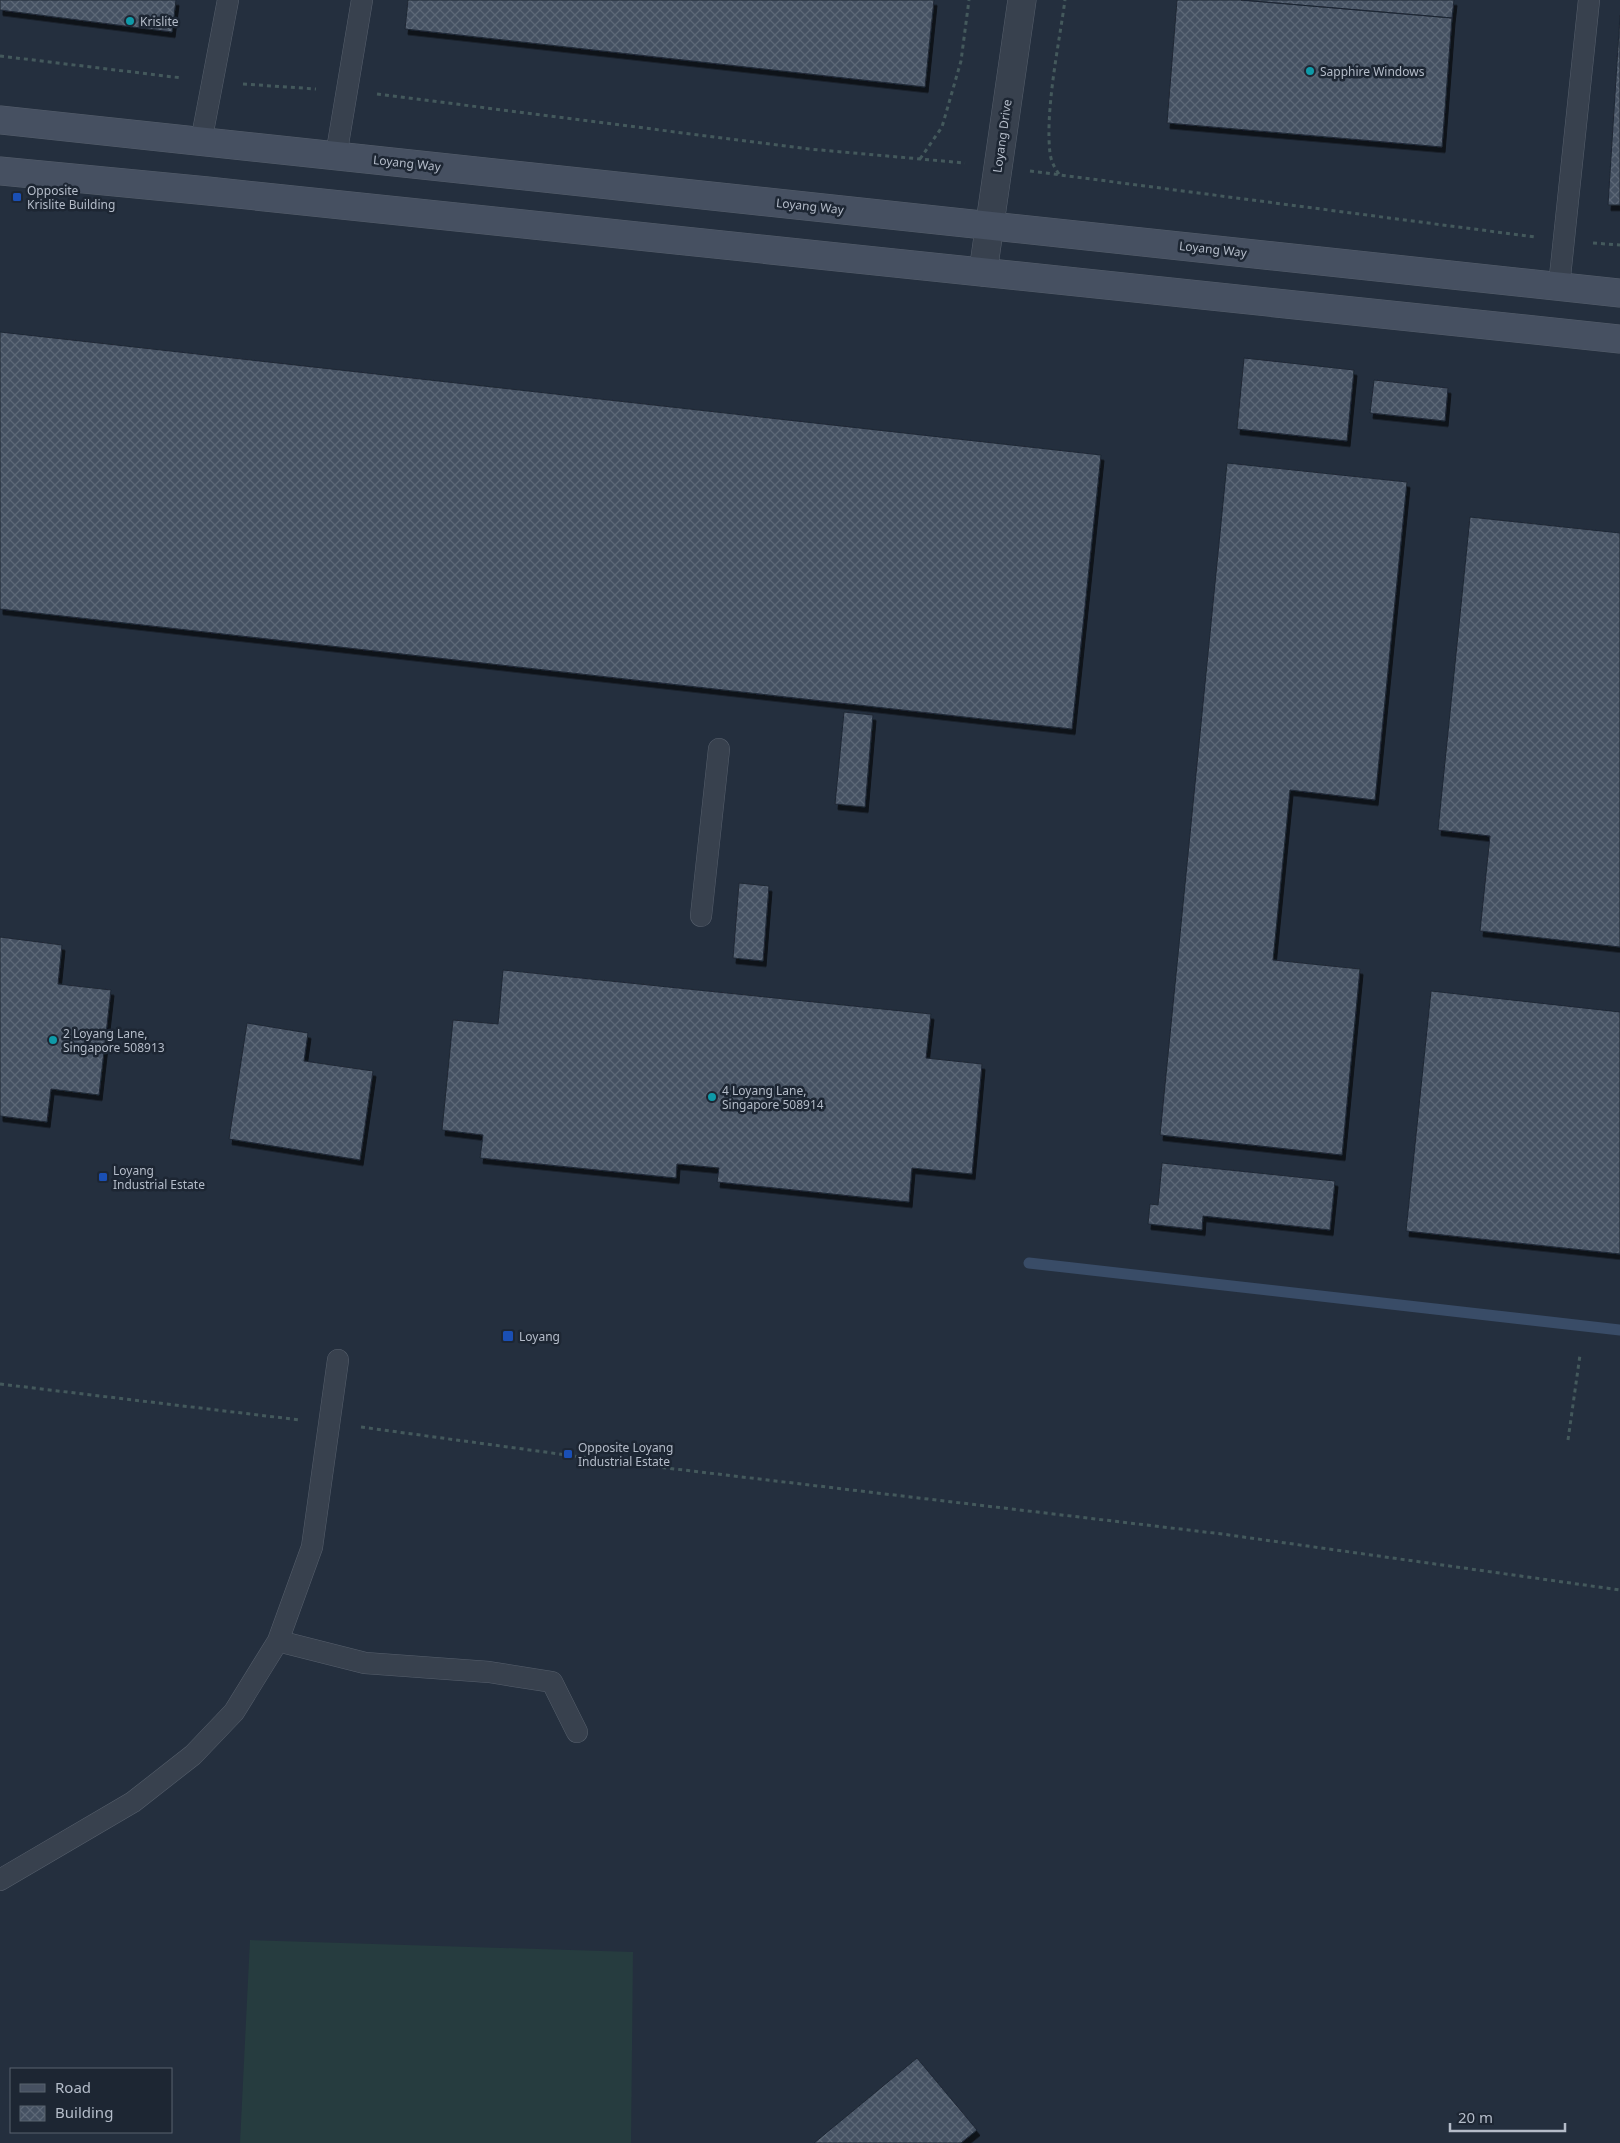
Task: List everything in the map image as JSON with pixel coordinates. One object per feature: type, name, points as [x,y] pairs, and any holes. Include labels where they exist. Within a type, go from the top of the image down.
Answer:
[{"type":"main road","name":"Loyang Way","points":[[0,120],[1620,293]]},
{"type":"main road","points":[[0,171],[1620,339]]},
{"type":"street","name":"Loyang Drive","points":[[983,272],[1022,0]]},
{"type":"lane","points":[[201,142],[214,82],[228,0]]},
{"type":"lane","points":[[336,156],[362,0]]},
{"type":"lane","points":[[1559,286],[1589,0]]},
{"type":"lane","points":[[701,916],[719,749]]},
{"type":"lane","points":[[0,1880],[133,1802],[193,1755],[234,1712],[278,1641],[312,1547],[338,1360]]},
{"type":"lane","points":[[278,1641],[365,1663],[489,1672],[552,1682],[577,1732]]},
{"type":"path","points":[[920,159],[942,128],[961,61],[969,0]]},
{"type":"path","points":[[1059,174],[1050,154],[1049,136],[1052,94],[1065,0]]},
{"type":"path","points":[[0,56],[214,82],[348,91],[809,149],[998,166],[1564,240],[1620,245]]},
{"type":"path","points":[[1568,1440],[1580,1355]]},
{"type":"path","points":[[0,1384],[330,1423],[643,1465],[1222,1534],[1620,1590]]},
{"type":"green space","points":[[250,1940],[633,1952],[631,2143],[240,2143]]},
{"type":"building","name":"Krislite","points":[[0,0],[176,0],[172,32],[0,10]]},
{"type":"building","points":[[408,0],[934,0],[925,87],[405,29]]},
{"type":"building","name":"Sapphire Windows","points":[[1177,0],[1241,0],[1452,18],[1442,147],[1167,123]]},
{"type":"building","points":[[1241,0],[1454,0],[1452,18]]},
{"type":"building","points":[[1620,15],[1620,205],[1608,205]]},
{"type":"building","points":[[0,332],[1101,455],[1072,729],[0,609]]},
{"type":"building","points":[[1244,358],[1354,370],[1347,441],[1237,429]]},
{"type":"building","points":[[1374,380],[1448,388],[1445,421],[1370,413]]},
{"type":"building","points":[[1227,463],[1407,482],[1375,800],[1290,790],[1273,960],[1360,969],[1342,1155],[1160,1135]]},
{"type":"building","points":[[1470,517],[1620,533],[1620,947],[1480,931],[1490,836],[1438,830]]},
{"type":"building","points":[[844,712],[873,715],[865,807],[835,804]]},
{"type":"building","points":[[739,883],[769,886],[763,961],[733,958]]},
{"type":"building","name":"2 Loyang Lane, Singapore 508913","points":[[0,937],[62,945],[58,984],[111,990],[99,1095],[51,1089],[47,1122],[0,1116]]},
{"type":"building","name":"4 Loyang Lane, Singapore 508914","points":[[503,970],[931,1014],[926,1058],[982,1064],[972,1174],[912,1168],[909,1202],[717,1182],[719,1168],[677,1164],[676,1178],[480,1158],[483,1135],[442,1130],[453,1020],[498,1024]]},
{"type":"building","points":[[1431,991],[1620,1012],[1620,1254],[1406,1231]]},
{"type":"building","points":[[247,1023],[308,1033],[304,1061],[373,1071],[360,1160],[229,1139]]},
{"type":"building","points":[[1162,1163],[1335,1181],[1330,1230],[1203,1216],[1202,1230],[1148,1224],[1150,1204],[1158,1205]]},
{"type":"building","points":[[917,2058],[977,2130],[961,2143],[814,2143]]},
{"type":"waterway","points":[[1029,1263],[1620,1330]]},
{"type":"place","name":"Krislite","points":[[130,21]]},
{"type":"place","name":"Sapphire Windows","points":[[1310,71]]},
{"type":"place","name":"Opposite Krislite Building","points":[[17,197]]},
{"type":"place","name":"2 Loyang Lane, Singapore 508913","points":[[53,1040]]},
{"type":"place","name":"4 Loyang Lane, Singapore 508914","points":[[712,1097]]},
{"type":"place","name":"Loyang Industrial Estate","points":[[103,1177]]},
{"type":"place","name":"Loyang","points":[[508,1336]]},
{"type":"place","name":"Opposite Loyang Industrial Estate","points":[[568,1454]]}]
